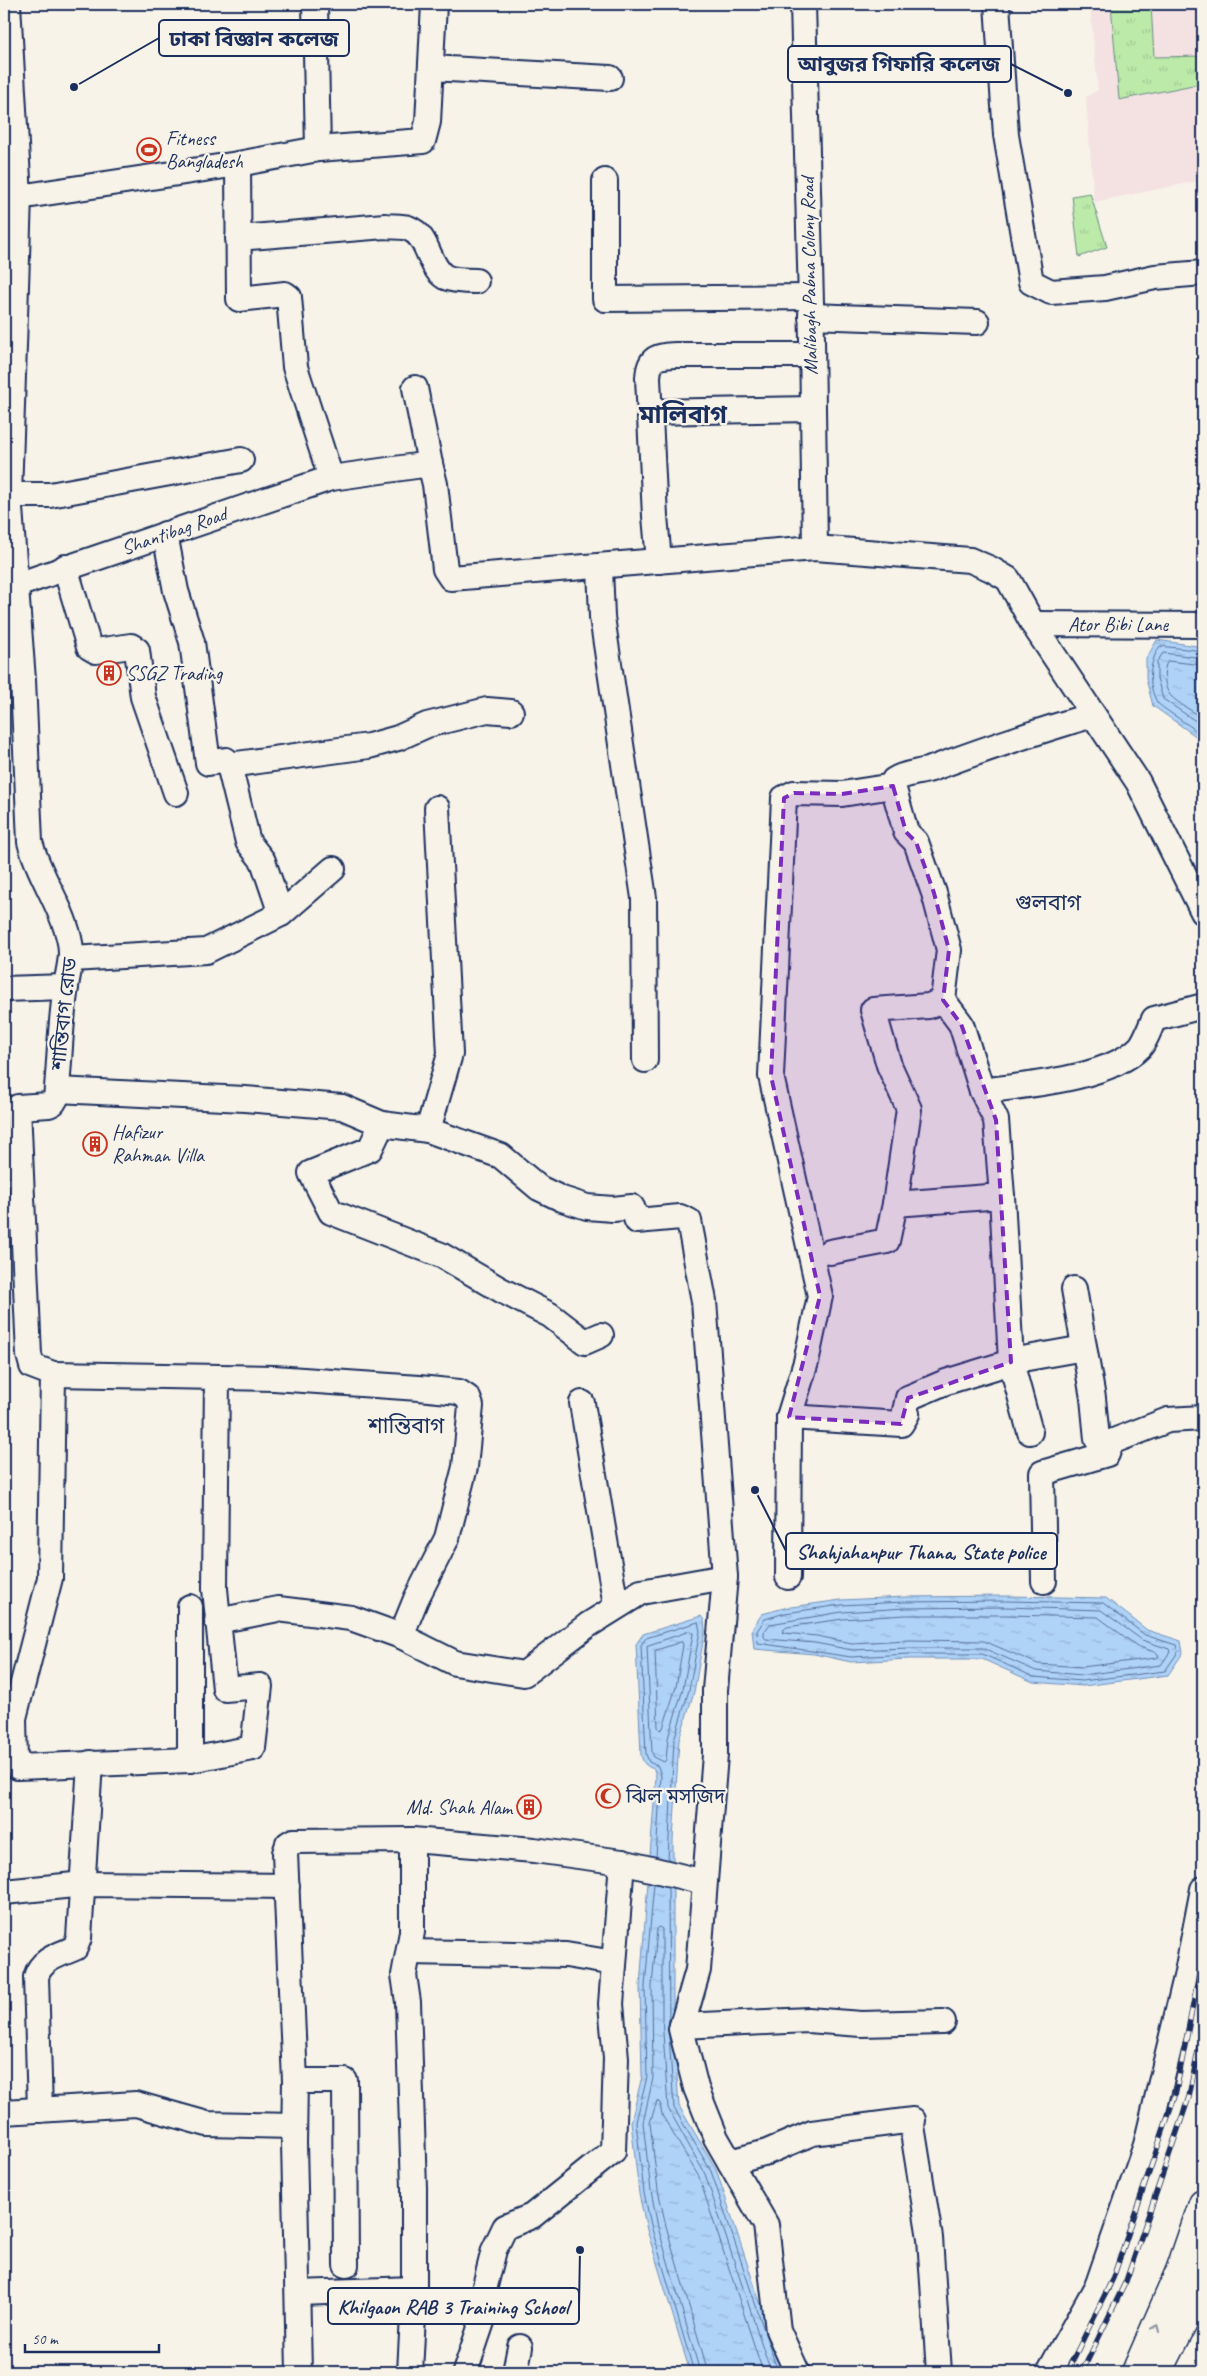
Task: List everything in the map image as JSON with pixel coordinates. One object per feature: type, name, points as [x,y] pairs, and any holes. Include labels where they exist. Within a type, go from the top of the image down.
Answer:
[{"type":"main road","points":[[1136,2372],[1180,2271],[1203,2204]]},
{"type":"main road","points":[[1158,2372],[1183,2323],[1203,2272]]},
{"type":"street","name":"শান্তিবাগ রোড","points":[[8,4],[10,69],[19,197],[7,412],[9,495],[18,585],[14,735],[30,842],[34,857],[62,917],[70,939],[72,959],[66,987],[55,1096]]},
{"type":"street","points":[[315,4],[318,149]]},
{"type":"street","points":[[19,197],[238,164],[318,149],[423,141],[428,122],[434,4]]},
{"type":"street","name":"Malibagh Pabna Colony Road","points":[[803,4],[815,548]]},
{"type":"street","points":[[997,4],[1006,135],[1030,282],[1052,292],[1104,288],[1155,277],[1203,273]]},
{"type":"street","points":[[431,68],[610,78]]},
{"type":"street","points":[[238,164],[239,299],[285,294],[291,302],[295,367],[331,478]]},
{"type":"street","points":[[605,181],[605,299],[810,306],[977,322]]},
{"type":"street","points":[[238,238],[385,226],[408,228],[422,239],[435,265],[444,276],[458,280],[476,281]]},
{"type":"street","points":[[659,561],[649,365],[656,358],[677,355],[811,355]]},
{"type":"street","points":[[415,388],[430,464],[436,484],[445,569],[451,578],[815,548],[970,560],[1008,579],[1033,624],[1138,782],[1203,912]]},
{"type":"street","points":[[650,412],[812,409]]},
{"type":"street","points":[[9,495],[50,495],[242,460]]},
{"type":"street","name":"Shantibag Road","points":[[18,585],[331,478],[430,464]]},
{"type":"street","points":[[165,534],[176,591],[192,642],[208,764],[226,760],[229,765],[248,842],[263,861],[281,914]]},
{"type":"street","points":[[600,567],[602,617],[644,898],[645,1060]]},
{"type":"street","points":[[65,568],[89,648],[96,651],[131,646],[137,650],[143,697],[176,793]]},
{"type":"street","name":"Ator Bibi Lane","points":[[1033,624],[1203,625]]},
{"type":"street","points":[[229,765],[369,746],[398,738],[427,725],[487,710],[511,712]]},
{"type":"street","points":[[1030,1432],[1011,1361],[996,1120],[982,1091],[962,1024],[943,1000],[949,950],[934,892],[916,842],[906,832],[893,786],[894,780],[900,776],[922,772],[1003,742],[1093,715]]},
{"type":"street","points":[[788,1577],[789,1417],[806,1362],[820,1296],[771,1076],[784,798],[794,793],[842,794],[893,786]]},
{"type":"street","points":[[428,1130],[450,1054],[437,808]]},
{"type":"street","points":[[72,959],[206,951],[281,914],[333,869]]},
{"type":"street","points":[[4,989],[66,987]]},
{"type":"street","points":[[830,1252],[887,1241],[895,1204],[909,1109],[889,1064],[873,1010],[929,1006],[943,1000]]},
{"type":"street","points":[[982,1091],[1067,1080],[1115,1063],[1140,1046],[1154,1019],[1203,1006]]},
{"type":"street","points":[[401,1636],[416,1599],[447,1538],[465,1468],[471,1406],[468,1398],[459,1392],[274,1378],[53,1374],[32,1366],[14,1235],[11,1107],[55,1096],[245,1099],[342,1107],[382,1124],[428,1130],[501,1156],[539,1188],[562,1199],[587,1207],[613,1209],[632,1207],[637,1221],[680,1217],[688,1221],[704,1301],[725,1577],[715,1690],[714,1755],[698,1970],[682,2026],[696,2088],[716,2138],[766,2225],[778,2330],[798,2372]]},
{"type":"street","points":[[382,1124],[370,1149],[311,1173],[331,1212],[441,1255],[501,1290],[550,1315],[585,1342],[602,1335]]},
{"type":"street","points":[[895,1204],[1002,1196]]},
{"type":"street","points":[[1074,1289],[1093,1398],[1097,1439],[1103,1443],[1111,1442],[1168,1420],[1203,1418]]},
{"type":"street","points":[[789,1417],[901,1424],[907,1414],[905,1411],[908,1398],[946,1382],[1011,1361],[1084,1348]]},
{"type":"street","points":[[53,1374],[50,1578],[9,1718],[15,1763],[18,1767],[190,1760],[253,1748],[260,1686],[226,1689],[217,1621],[215,1588],[217,1377]]},
{"type":"street","points":[[582,1403],[616,1606]]},
{"type":"street","points":[[1044,1581],[1042,1473],[1107,1454],[1111,1442]]},
{"type":"street","points":[[217,1621],[278,1609],[351,1618],[401,1636],[455,1663],[524,1674],[616,1606],[641,1592],[725,1577]]},
{"type":"street","points":[[190,1607],[190,1760]]},
{"type":"street","points":[[40,2110],[36,1978],[38,1968],[49,1959],[75,1948],[79,1938],[84,1884],[90,1763]]},
{"type":"street","points":[[300,2372],[294,2126],[295,2081],[285,1852],[288,1844],[293,1840],[412,1840],[534,1850],[622,1862],[704,1882]]},
{"type":"street","points":[[410,2372],[414,2290],[414,2188],[408,2002],[404,1975],[412,1932],[412,1840]]},
{"type":"street","points":[[465,2372],[484,2313],[486,2286],[494,2250],[505,2227],[532,2216],[613,2151],[616,2058],[611,2004],[622,1862]]},
{"type":"street","points":[[4,1892],[84,1884],[287,1886]]},
{"type":"street","points":[[1049,2372],[1098,2284],[1146,2145],[1186,1977],[1203,1889]]},
{"type":"street","points":[[409,1952],[566,1955],[614,1963]]},
{"type":"street","points":[[682,2026],[808,2020],[861,2024],[943,2022]]},
{"type":"street","points":[[295,2081],[345,2081],[346,2265]]},
{"type":"street","points":[[4,2112],[136,2104],[207,2124],[294,2126]]},
{"type":"street","points":[[730,2162],[767,2152],[812,2133],[913,2120],[912,2126],[930,2238],[939,2372]]},
{"type":"street","points":[[298,2293],[414,2290]]},
{"type":"street","points":[[515,2372],[520,2347]]},
{"type":"highlighted area","points":[[893,786],[906,832],[916,842],[934,893],[949,950],[943,1000],[961,1024],[996,1120],[1011,1362],[908,1398],[901,1424],[789,1417],[820,1296],[771,1076],[784,798],[794,793],[842,794]]},
{"type":"shaded area","points":[[1090,4],[1203,4],[1203,180],[1094,202],[1086,97],[1098,90]]},
{"type":"green space","points":[[1111,4],[1151,4],[1154,57],[1202,56],[1203,83],[1119,100]]},
{"type":"green space","points":[[1090,193],[1107,247],[1079,257],[1072,196]]},
{"type":"water","points":[[1157,640],[1203,647],[1203,737],[1197,737],[1153,706],[1146,679],[1146,659]]},
{"type":"water","points":[[1007,1596],[1106,1598],[1147,1630],[1181,1641],[1183,1653],[1168,1675],[1083,1686],[1033,1682],[982,1659],[909,1659],[851,1662],[814,1654],[754,1649],[752,1629],[762,1614],[784,1608],[841,1600]]},
{"type":"water","points":[[701,1616],[704,1620],[705,1631],[694,1692],[679,1740],[673,1840],[673,2017],[679,2106],[716,2169],[783,2372],[690,2372],[647,2230],[639,2194],[631,2122],[642,2076],[640,1986],[656,1777],[654,1769],[645,1764],[641,1755],[636,1644],[643,1634]]},
{"type":"railway","points":[[1067,2372],[1113,2278],[1175,2096],[1203,1954]]},
{"type":"railway","points":[[1082,2372],[1126,2281],[1189,2097],[1203,2026]]},
{"type":"place","name":"ঢাকা বিজ্ঞান কলেজ","points":[[74,87]]},
{"type":"place","name":"আবুজর গিফারি কলেজ","points":[[1068,93]]},
{"type":"place","name":"Fitness Bangladesh","points":[[149,150]]},
{"type":"place","name":"SSGZ Trading","points":[[109,673]]},
{"type":"place","name":"Hafizur Rahman Villa","points":[[95,1144]]},
{"type":"place","name":"Shahjahanpur Thana, State police","points":[[755,1490]]},
{"type":"place","name":"ঝিল মসজিদ","points":[[608,1796]]},
{"type":"place","name":"Md. Shah Alam","points":[[529,1807]]},
{"type":"place","name":"Khilgaon RAB 3 Training School","points":[[580,2250]]},
{"type":"district","name":"মালিবাগ","points":[[683,415]]},
{"type":"district","name":"গুলবাগ","points":[[1048,903]]},
{"type":"district","name":"শান্তিবাগ","points":[[406,1426]]}]
